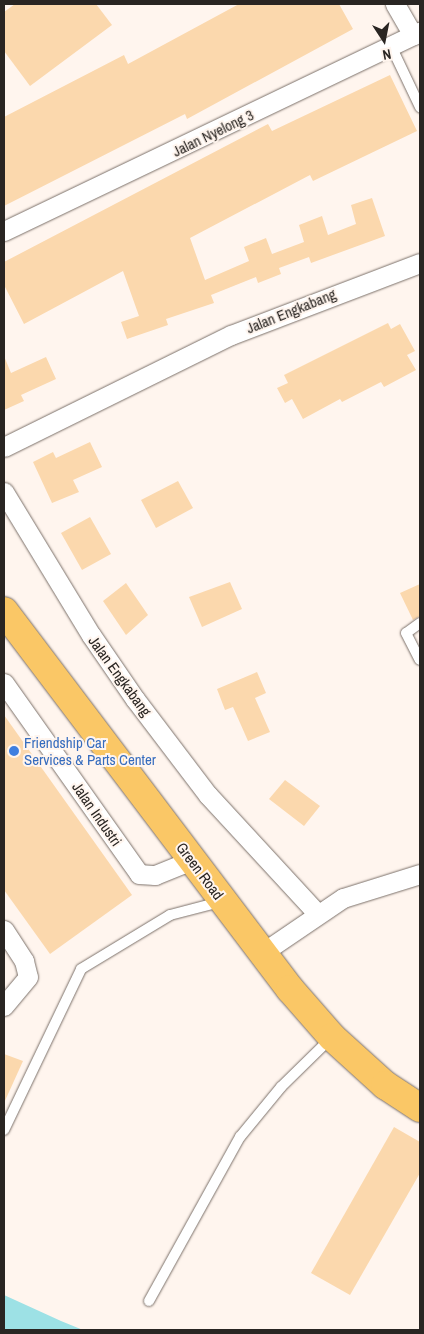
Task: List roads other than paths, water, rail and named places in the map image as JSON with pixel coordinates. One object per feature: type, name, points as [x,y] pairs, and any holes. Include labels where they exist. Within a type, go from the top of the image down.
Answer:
[{"type":"main road","name":"Green Road","points":[[4,611],[262,953],[332,1037],[384,1085],[420,1108]]},
{"type":"street","points":[[395,4],[417,33]]},
{"type":"street","name":"Jalan Nyelong 3","points":[[4,231],[417,33]]},
{"type":"street","name":"Jalan Engkabang","points":[[4,447],[231,335],[420,263]]},
{"type":"street","name":"Jalan Engkabang","points":[[4,492],[91,635],[135,699],[208,795],[317,913]]},
{"type":"street","name":"Jalan Industri","points":[[4,683],[139,874],[155,875],[192,860]]},
{"type":"street","points":[[262,953],[317,913],[343,898],[420,874]]},
{"type":"street","points":[[4,930],[24,961],[28,977],[4,1006]]},
{"type":"lane","points":[[390,46],[420,107]]},
{"type":"lane","points":[[420,623],[406,633],[420,660]]},
{"type":"lane","points":[[4,1130],[81,968],[170,915],[224,901]]},
{"type":"lane","points":[[148,1301],[240,1136],[281,1087],[332,1037]]},
{"type":"water","points":[[4,1295],[61,1321],[83,1330],[4,1330]]},
{"type":"place","name":"Friendship Car Services & Parts Center","points":[[14,751]]}]
